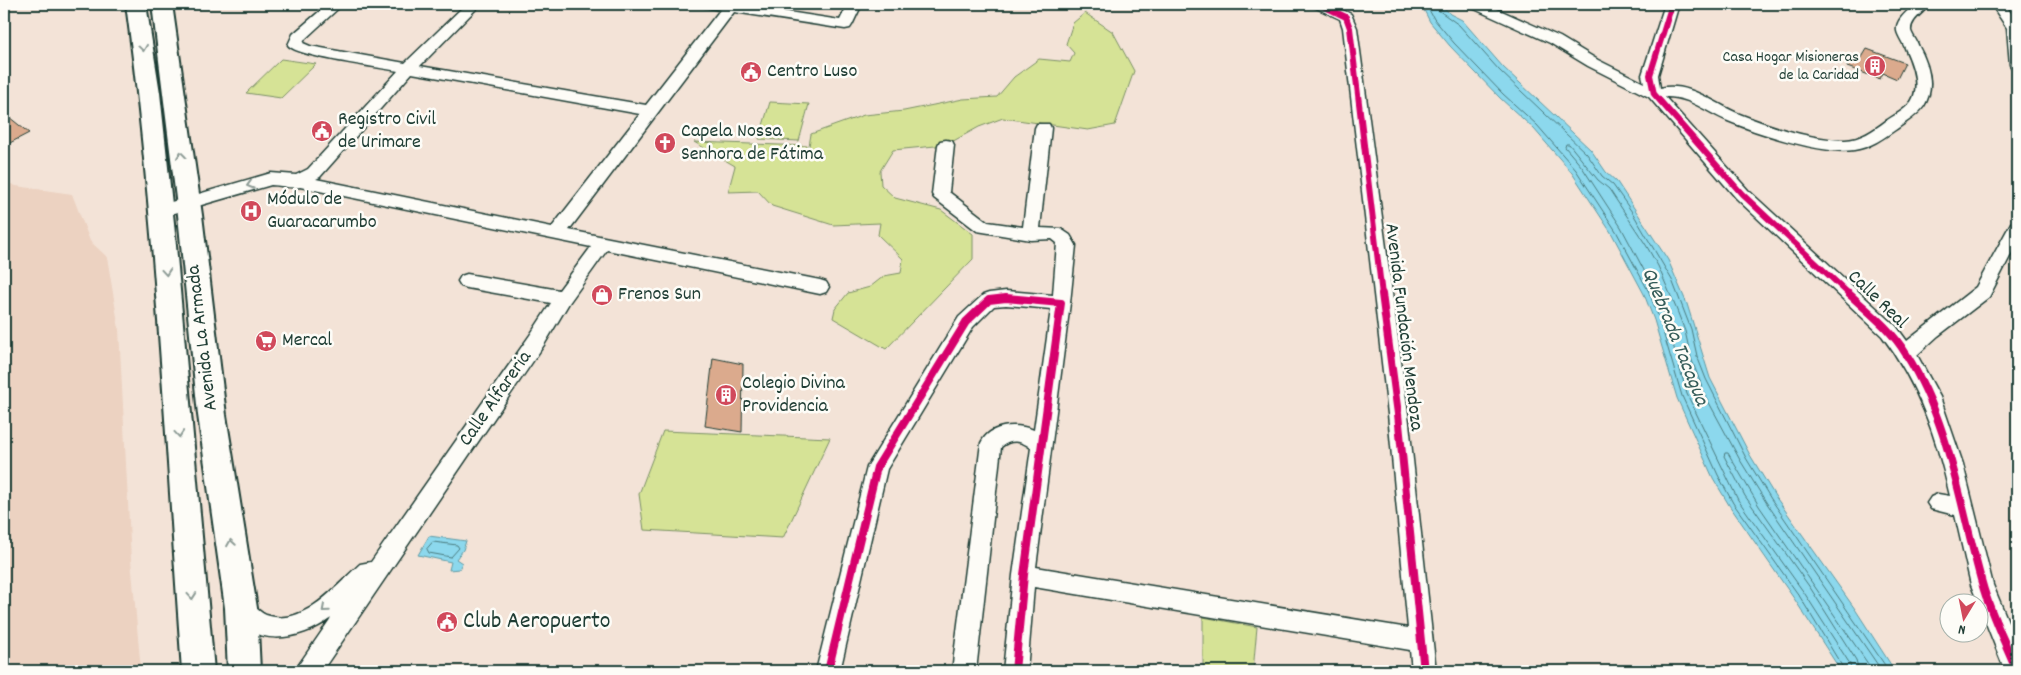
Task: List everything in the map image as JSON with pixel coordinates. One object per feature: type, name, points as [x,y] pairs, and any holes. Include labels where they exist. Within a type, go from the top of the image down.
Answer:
[{"type":"main road","name":"Avenida La Armada","points":[[136,4],[149,93],[161,217],[198,671]]},
{"type":"main road","name":"Avenida La Armada","points":[[162,4],[189,209],[212,415],[241,608],[244,671]]},
{"type":"street","points":[[336,4],[298,37],[295,45],[306,50],[651,111]]},
{"type":"street","points":[[161,217],[189,209],[276,191],[314,173],[410,67],[474,4]]},
{"type":"street","points":[[710,4],[844,25],[854,4]]},
{"type":"street","name":"Avenida Fundación Mendoza","points":[[1319,4],[1346,17],[1350,28],[1398,414],[1424,671]]},
{"type":"street","points":[[1475,4],[1555,40],[1593,63],[1654,94],[1663,91],[1695,96],[1726,114],[1784,133],[1829,144],[1854,145],[1897,121],[1917,105],[1923,87],[1918,57],[1904,31],[1907,19],[1923,4]]},
{"type":"street","points":[[1654,94],[1650,74],[1672,4]]},
{"type":"street","points":[[1998,4],[2014,28],[2017,46],[2017,66]]},
{"type":"street","points":[[556,234],[730,7]]},
{"type":"street","name":"Calle Real","points":[[1654,94],[1742,194],[1889,331],[1906,353],[1930,396],[1953,464],[1982,585],[2017,671]]},
{"type":"street","points":[[1031,234],[1043,128]]},
{"type":"street","points":[[946,146],[940,194],[983,227],[1031,234],[1056,233],[1064,239],[1067,245],[1061,303],[1024,575],[1015,671]]},
{"type":"street","points":[[298,181],[820,288]]},
{"type":"street","points":[[1906,353],[1931,331],[1983,292],[2017,227]]},
{"type":"street","name":"Calle Alfareria","points":[[308,671],[537,340],[563,298],[603,243]]},
{"type":"street","points":[[467,281],[563,298]]},
{"type":"street","points":[[828,671],[877,467],[966,322],[989,300],[1006,298],[1061,303]]},
{"type":"street","points":[[964,671],[991,442],[998,437],[1024,433],[1035,437],[1042,446]]},
{"type":"street","points":[[1938,502],[1964,507]]},
{"type":"street","name":"Calle Alfareria","points":[[241,608],[257,623],[271,628],[290,629],[307,622],[320,613],[388,555]]},
{"type":"street","points":[[1024,575],[1421,641]]},
{"type":"shaded area","points":[[4,181],[16,186],[72,194],[90,241],[107,257],[119,329],[131,560],[141,671],[4,671]]},
{"type":"green space","points":[[1085,13],[1113,32],[1134,71],[1115,125],[1088,130],[1003,118],[979,127],[946,145],[893,150],[880,171],[881,185],[895,198],[941,210],[973,234],[973,259],[886,349],[833,318],[835,309],[848,293],[870,287],[884,276],[901,273],[903,259],[878,235],[880,223],[833,225],[772,206],[758,191],[728,192],[735,166],[694,142],[809,146],[811,134],[864,115],[904,111],[963,99],[997,97],[1014,77],[1039,59],[1070,62],[1074,53],[1066,44],[1073,23]]},
{"type":"green space","points":[[281,59],[316,64],[281,98],[246,93]]},
{"type":"green space","points":[[770,102],[809,104],[799,141],[759,139]]},
{"type":"green space","points":[[663,431],[830,438],[783,538],[644,530],[639,494]]},
{"type":"green space","points":[[1203,617],[1257,627],[1253,671],[1203,671]]},
{"type":"water","name":"Quebrada Tacagua","points":[[1421,4],[1441,4],[1450,14],[1462,20],[1503,67],[1591,150],[1606,172],[1617,182],[1668,260],[1687,304],[1710,378],[1750,455],[1775,496],[1855,609],[1895,671],[1841,671],[1795,600],[1729,505],[1713,478],[1677,398],[1654,320],[1644,294],[1612,234],[1572,173],[1534,129],[1500,98],[1450,46],[1430,22]]},
{"type":"water","points":[[429,536],[466,541],[463,550],[456,559],[462,563],[459,569],[449,570],[451,562],[418,555]]},
{"type":"building","name":"Casa Hogar Misioneras de la Caridad","points":[[1867,49],[1905,63],[1897,79],[1883,73],[1880,79],[1847,67],[1852,56],[1861,59]]},
{"type":"building","points":[[4,113],[29,133],[4,146]]},
{"type":"building","name":"Colegio Divina Providencia","points":[[713,358],[743,364],[742,432],[705,426]]},
{"type":"cycle path","points":[[1319,4],[1346,17],[1350,28],[1398,414],[1424,671]]},
{"type":"cycle path","points":[[1672,4],[1650,75],[1654,94],[1742,194],[1889,331],[1906,353],[1930,397],[1953,464],[1982,585],[2017,671]]},
{"type":"cycle path","points":[[828,671],[877,467],[966,322],[989,300],[1006,298],[1061,303],[1024,575],[1015,671]]},
{"type":"place","name":"Casa Hogar Misioneras de la Caridad","points":[[1875,66]]},
{"type":"place","name":"Centro Luso","points":[[751,72]]},
{"type":"place","name":"Registro Civil de Urimare","points":[[322,131]]},
{"type":"place","name":"Capela Nossa Senhora de Fátima","points":[[665,143]]},
{"type":"place","name":"Módulo de Guaracarumbo","points":[[251,211]]},
{"type":"place","name":"Frenos Sun","points":[[602,295]]},
{"type":"place","name":"Mercal","points":[[266,341]]},
{"type":"place","name":"Colegio Divina Providencia","points":[[726,395]]},
{"type":"place","name":"Club Aeropuerto","points":[[447,622]]}]
